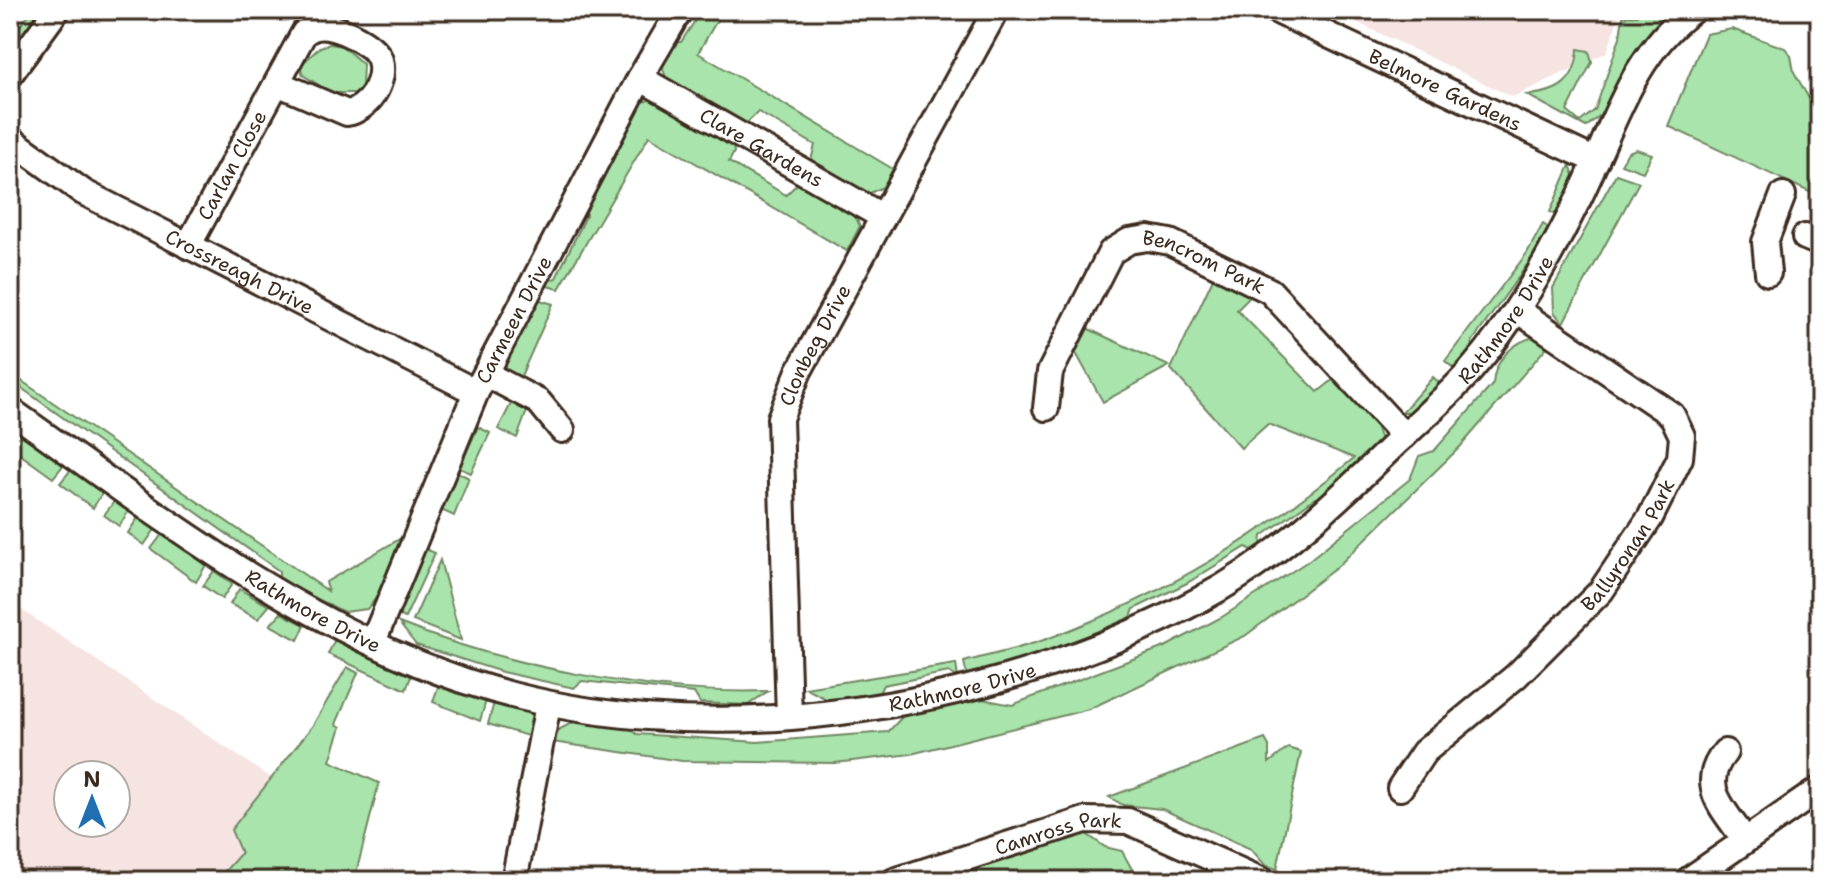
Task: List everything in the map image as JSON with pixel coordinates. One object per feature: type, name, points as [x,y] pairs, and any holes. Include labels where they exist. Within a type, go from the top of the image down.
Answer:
[{"type":"street","points":[[10,74],[57,10]]},
{"type":"street","name":"Carmeen Drive","points":[[373,642],[481,383],[640,78],[680,10]]},
{"type":"street","name":"Clonbeg Drive","points":[[789,717],[780,418],[799,371],[996,10]]},
{"type":"street","name":"Rathmore Drive","points":[[10,410],[281,596],[373,642],[462,680],[548,705],[660,718],[789,717],[871,709],[1002,682],[1091,648],[1189,605],[1289,540],[1333,504],[1404,436],[1470,371],[1517,310],[1596,161],[1642,62],[1674,24],[1693,10]]},
{"type":"street","name":"Belmore Gardens","points":[[1290,13],[1596,161]]},
{"type":"street","name":"Clare Gardens","points":[[640,78],[883,217]]},
{"type":"street","name":"Carlan Close","points":[[188,246],[277,83]]},
{"type":"street","name":"Crossreagh Drive","points":[[10,139],[83,192],[188,246],[481,383],[539,402],[562,430]]},
{"type":"street","points":[[1768,273],[1765,242],[1783,195]]},
{"type":"street","name":"Bencrom Park","points":[[1046,408],[1050,372],[1111,252],[1129,241],[1148,238],[1170,242],[1270,291],[1404,436]]},
{"type":"street","name":"Ballyronan Park","points":[[1400,788],[1424,752],[1516,676],[1601,591],[1650,518],[1680,458],[1682,436],[1672,415],[1517,310]]},
{"type":"street","points":[[514,881],[548,705]]},
{"type":"street","points":[[1725,752],[1716,764],[1710,781],[1744,839]]},
{"type":"street","points":[[1687,881],[1820,789]]},
{"type":"street","name":"Camross Park","points":[[894,881],[1085,820],[1111,818],[1128,821],[1263,881]]},
{"type":"shaded area","points":[[1331,10],[1621,10],[1607,52],[1513,97]]},
{"type":"shaded area","points":[[10,602],[271,778],[231,830],[241,853],[216,881],[10,881]]},
{"type":"green space","points":[[32,10],[43,10],[10,56],[10,40]]},
{"type":"green space","points":[[702,10],[723,10],[698,53],[893,169],[883,187],[866,195],[810,164],[815,145],[758,112],[745,125],[667,80],[661,64],[670,43],[681,42]]},
{"type":"green space","points":[[1637,10],[1693,10],[1610,107],[1586,127],[1527,95],[1548,92],[1563,84],[1574,70],[1578,49],[1589,51],[1592,62],[1567,111],[1580,122],[1595,110],[1620,37],[1623,16],[1637,15]]},
{"type":"green space","points":[[1732,29],[1785,48],[1791,55],[1794,72],[1820,118],[1820,197],[1668,126],[1706,34]]},
{"type":"green space","points":[[330,44],[342,46],[363,64],[362,87],[356,93],[332,93],[303,75],[300,66],[320,47]]},
{"type":"green space","points":[[654,98],[732,143],[734,152],[729,162],[786,195],[798,183],[853,212],[860,226],[847,251],[649,136],[559,289],[539,284],[556,278],[586,216],[583,199],[633,106]]},
{"type":"green space","points":[[1636,149],[1652,154],[1643,172],[1621,164],[1628,152]]},
{"type":"green space","points":[[1570,165],[1576,180],[1562,219],[1550,212]]},
{"type":"green space","points":[[1616,174],[1639,182],[1563,323],[1554,312],[1553,288]]},
{"type":"green space","points":[[1543,224],[1555,232],[1541,257],[1532,258],[1472,342],[1475,352],[1457,371],[1445,361],[1527,253]]},
{"type":"green space","points":[[1215,274],[1252,295],[1237,310],[1318,392],[1334,379],[1375,422],[1383,447],[1323,500],[1315,498],[1262,536],[1261,544],[1252,550],[1246,547],[1187,583],[1134,609],[1131,617],[1060,648],[967,676],[964,662],[1019,648],[1094,620],[1211,561],[1283,513],[1354,458],[1268,424],[1241,448],[1171,369]]},
{"type":"green space","points":[[533,298],[553,304],[517,385],[505,375],[505,368]]},
{"type":"green space","points":[[1082,326],[1169,366],[1103,402],[1072,346]]},
{"type":"green space","points":[[1539,336],[1554,339],[1460,447],[1336,568],[1245,636],[1089,709],[911,754],[835,763],[682,761],[552,742],[560,729],[583,717],[620,721],[637,734],[758,742],[888,732],[904,715],[982,699],[1012,705],[1167,646],[1222,617],[1308,561],[1410,479],[1419,456],[1434,451],[1493,384],[1497,367],[1507,352]]},
{"type":"green space","points":[[10,373],[328,591],[326,582],[403,537],[379,594],[367,609],[344,612],[279,580],[279,571],[10,380]]},
{"type":"green space","points":[[1433,377],[1444,387],[1417,412],[1402,412]]},
{"type":"green space","points":[[512,402],[527,411],[517,438],[498,429]]},
{"type":"green space","points":[[13,423],[66,462],[53,478],[10,447]]},
{"type":"green space","points":[[478,427],[490,433],[471,473],[459,468]]},
{"type":"green space","points":[[73,467],[104,490],[93,508],[60,483]]},
{"type":"green space","points":[[457,472],[469,478],[454,516],[441,510]]},
{"type":"green space","points":[[116,499],[130,509],[119,526],[104,515]]},
{"type":"green space","points":[[139,516],[156,528],[144,545],[128,533]]},
{"type":"green space","points":[[163,533],[206,565],[196,582],[151,549]]},
{"type":"green space","points":[[423,548],[435,553],[405,618],[400,616],[398,608]]},
{"type":"green space","points":[[440,560],[461,640],[413,621]]},
{"type":"green space","points":[[214,571],[232,584],[222,599],[203,586]]},
{"type":"green space","points":[[239,589],[269,606],[258,619],[230,604]]},
{"type":"green space","points":[[281,613],[305,625],[298,640],[270,625]]},
{"type":"green space","points":[[399,623],[486,652],[580,675],[676,688],[768,691],[748,705],[700,703],[694,693],[582,681],[574,688],[502,672],[416,645]]},
{"type":"green space","points":[[335,639],[413,671],[406,690],[328,654]]},
{"type":"green space","points":[[956,664],[958,678],[949,672],[883,685],[879,693],[828,700],[805,688]]},
{"type":"green space","points":[[347,667],[358,673],[336,724],[341,727],[330,761],[379,783],[354,881],[216,881],[241,853],[231,830],[313,725]]},
{"type":"green space","points":[[440,681],[487,697],[480,721],[433,702]]},
{"type":"green space","points":[[495,699],[531,714],[534,724],[531,737],[488,724]]},
{"type":"green space","points":[[1265,739],[1269,746],[1269,763],[1288,748],[1301,752],[1277,869],[1265,865],[1251,849],[1162,809],[1123,805],[1109,797]]},
{"type":"green space","points":[[1085,833],[1105,847],[1122,851],[1133,871],[1146,881],[941,881]]}]
